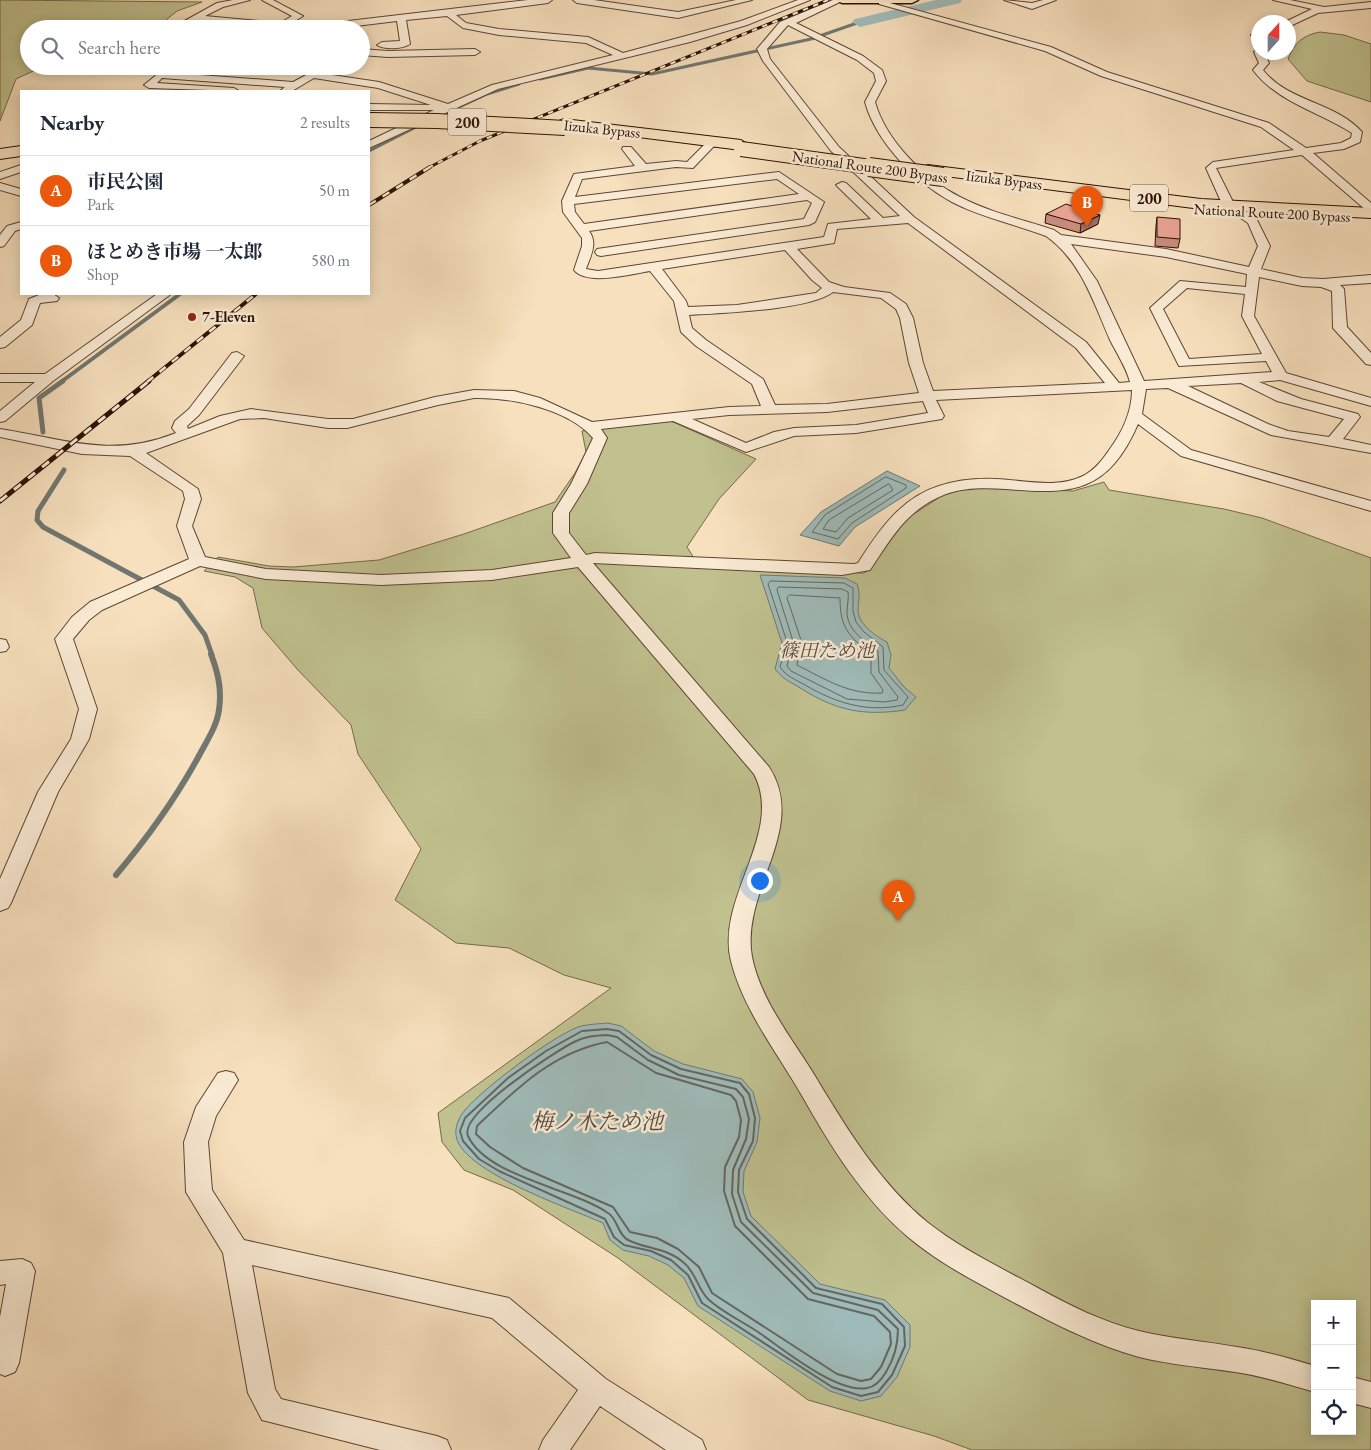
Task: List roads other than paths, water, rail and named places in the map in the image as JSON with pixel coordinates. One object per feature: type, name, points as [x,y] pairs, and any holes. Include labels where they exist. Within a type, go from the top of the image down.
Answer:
[{"type":"highway","name":"Iizuka Bypass","points":[[370,116],[443,117],[564,126],[741,147]]},
{"type":"highway","name":"National Route 200 Bypass","points":[[370,120],[564,126],[710,145],[741,147],[1119,200],[1246,213],[1371,218]]},
{"type":"highway","points":[[0,149],[20,146]]},
{"type":"highway","points":[[0,154],[20,151]]},
{"type":"highway","name":"Iizuka Bypass","points":[[936,174],[1229,206],[1371,214]]},
{"type":"main road","points":[[841,0],[882,2],[912,0]]},
{"type":"street","points":[[191,20],[220,5],[246,0]]},
{"type":"street","points":[[266,0],[299,15],[293,20]]},
{"type":"street","points":[[370,22],[548,0]]},
{"type":"street","points":[[577,0],[678,15],[748,0]]},
{"type":"street","points":[[370,144],[443,107],[518,80],[624,57],[744,23],[806,0]]},
{"type":"street","points":[[841,0],[783,24],[762,49],[766,59],[835,149],[910,219],[1081,345],[1115,387]]},
{"type":"street","points":[[1008,0],[1032,6],[1050,0]]},
{"type":"street","points":[[1277,0],[1324,9]]},
{"type":"street","points":[[882,2],[1048,49],[1104,74],[1265,125],[1306,153],[1371,209]]},
{"type":"street","points":[[1296,19],[1324,9],[1371,5]]},
{"type":"street","points":[[449,13],[463,25],[499,32],[582,39],[596,42],[624,57]]},
{"type":"street","points":[[195,18],[210,20]]},
{"type":"street","points":[[370,46],[405,44],[401,18]]},
{"type":"street","points":[[792,20],[792,24],[860,58],[879,72],[880,82],[870,102],[875,118],[905,157],[943,193],[969,205],[1033,225],[1061,239],[1166,253],[1302,282],[1324,284],[1371,279]]},
{"type":"street","points":[[448,53],[450,40]]},
{"type":"street","points":[[370,53],[475,52]]},
{"type":"street","points":[[1263,60],[1264,63],[1258,70],[1264,79],[1279,93],[1330,115],[1357,132],[1356,140],[1344,146],[1306,153],[1228,162],[1213,165],[1211,168],[1229,206],[1246,213],[1256,224],[1264,246],[1254,271],[1248,316],[1281,376]]},
{"type":"street","points":[[220,90],[150,85],[160,75],[295,85]]},
{"type":"street","points":[[287,90],[307,75]]},
{"type":"street","points":[[335,75],[379,85],[443,107]]},
{"type":"street","points":[[370,105],[443,107]]},
{"type":"street","points":[[370,136],[381,138]]},
{"type":"street","points":[[700,184],[689,172],[689,166],[710,145]]},
{"type":"street","points":[[627,149],[643,168]]},
{"type":"street","points":[[0,161],[20,167]]},
{"type":"street","points":[[689,166],[676,164],[578,176],[568,201],[569,212],[588,238],[588,246],[580,270],[583,273],[598,275],[830,240],[832,226],[910,219]]},
{"type":"street","points":[[0,176],[20,167]]},
{"type":"street","points":[[568,201],[779,174],[794,188],[818,202],[809,222],[601,252]]},
{"type":"street","points":[[842,185],[881,222]]},
{"type":"street","points":[[0,186],[20,193]]},
{"type":"street","points":[[582,228],[810,196]]},
{"type":"street","points":[[840,200],[857,200]]},
{"type":"street","points":[[636,220],[657,245]]},
{"type":"street","points":[[0,243],[11,228],[20,226]]},
{"type":"street","points":[[0,903],[48,792],[80,739],[88,709],[64,639],[76,623],[95,607],[177,573],[198,561],[266,574],[381,580],[492,575],[582,562],[595,558],[842,570],[856,569],[864,566],[895,521],[944,489],[974,484],[1053,488],[1074,486],[1089,480],[1108,464],[1122,444],[1135,415],[1145,385],[1083,268],[1061,239]]},
{"type":"street","points":[[675,417],[746,448],[778,435],[794,432],[856,430],[937,416],[927,396],[913,353],[910,322],[901,306],[884,295],[824,285],[788,246]]},
{"type":"street","points":[[653,266],[680,300],[686,329],[691,335],[758,382],[770,409]]},
{"type":"street","points":[[1250,291],[1184,284],[1156,308],[1184,363],[1271,356]]},
{"type":"street","points":[[1324,284],[1338,289],[1340,328],[1371,361]]},
{"type":"street","points":[[683,312],[737,309],[820,296],[832,287]]},
{"type":"street","points":[[0,418],[48,378],[164,295]]},
{"type":"street","points":[[0,344],[28,322],[31,302],[34,299],[53,298]]},
{"type":"street","points":[[185,434],[179,428],[180,424],[194,412],[237,356]]},
{"type":"street","points":[[592,426],[770,409],[827,408],[927,396],[1115,387],[1281,376],[1367,401],[1334,441]]},
{"type":"street","points":[[0,378],[48,378]]},
{"type":"street","points":[[1243,378],[1264,392],[1282,399],[1353,417]]},
{"type":"street","points":[[1145,385],[1188,390],[1254,424],[1277,432],[1371,449]]},
{"type":"street","points":[[0,433],[92,450],[133,451],[160,445],[185,434],[240,415],[268,414],[318,423],[341,424],[367,420],[441,398],[498,392],[537,400],[592,426],[600,438],[579,484],[561,513],[561,533],[582,562],[762,771],[770,786],[774,804],[773,816],[741,920],[742,960],[762,1006],[812,1093],[865,1171],[888,1200],[916,1228],[960,1260],[1077,1323],[1138,1344],[1196,1356],[1264,1364],[1311,1378]]},
{"type":"street","points":[[1135,415],[1186,453],[1371,506]]},
{"type":"street","points":[[133,451],[190,489],[194,499],[184,522],[187,538],[198,561]]},
{"type":"street","points":[[226,1080],[205,1114],[196,1142],[200,1192],[236,1250],[262,1393],[272,1410],[437,1450]]},
{"type":"street","points":[[236,1250],[499,1307],[596,1388],[692,1450]]},
{"type":"street","points":[[0,1273],[22,1271],[5,1363]]},
{"type":"street","points":[[553,1450],[596,1388]]},
{"type":"street","points":[[1356,1391],[1371,1395]]},
{"type":"water","points":[[887,471],[920,486],[855,527],[839,546],[800,535],[821,512]]},
{"type":"water","name":"篠田ため池","points":[[760,575],[845,578],[857,584],[859,616],[865,626],[887,642],[891,655],[889,668],[904,687],[916,697],[905,710],[864,712],[839,707],[815,696],[782,676],[775,669],[782,643]]},
{"type":"water","name":"梅ノ木ため池","points":[[608,1023],[621,1026],[654,1051],[683,1064],[742,1079],[753,1092],[760,1118],[757,1142],[744,1171],[743,1192],[751,1216],[820,1284],[885,1300],[910,1325],[910,1347],[897,1377],[881,1396],[861,1401],[830,1391],[698,1306],[684,1278],[668,1265],[649,1256],[623,1250],[610,1240],[603,1223],[523,1189],[502,1178],[467,1154],[458,1142],[456,1130],[460,1117],[467,1107],[497,1081],[536,1052],[570,1031],[581,1026]]},
{"type":"waterway","points":[[860,22],[955,0]]},
{"type":"waterway","points":[[540,79],[588,68],[652,74],[811,39],[860,22]]},
{"type":"waterway","points":[[440,116],[487,94],[519,84]]},
{"type":"waterway","points":[[370,150],[420,125]]},
{"type":"waterway","points":[[61,382],[179,295]]},
{"type":"waterway","points":[[43,432],[39,398],[63,381]]},
{"type":"waterway","points":[[64,470],[38,511],[37,520],[43,527],[179,600],[205,635],[212,655]]},
{"type":"waterway","points":[[116,875],[140,846],[172,800],[192,769],[214,726],[219,710],[220,688],[211,654]]},
{"type":"railway","points":[[428,168],[480,141],[828,0]]},
{"type":"railway","points":[[370,204],[430,167]]},
{"type":"railway","points":[[147,382],[255,295]]},
{"type":"railway","points":[[0,501],[149,381]]},
{"type":"place","name":"ほとめき市場 一太郎","points":[[1087,227]]},
{"type":"place","name":"7-Eleven","points":[[192,317]]},
{"type":"place","name":"市民公園","points":[[898,921]]}]
